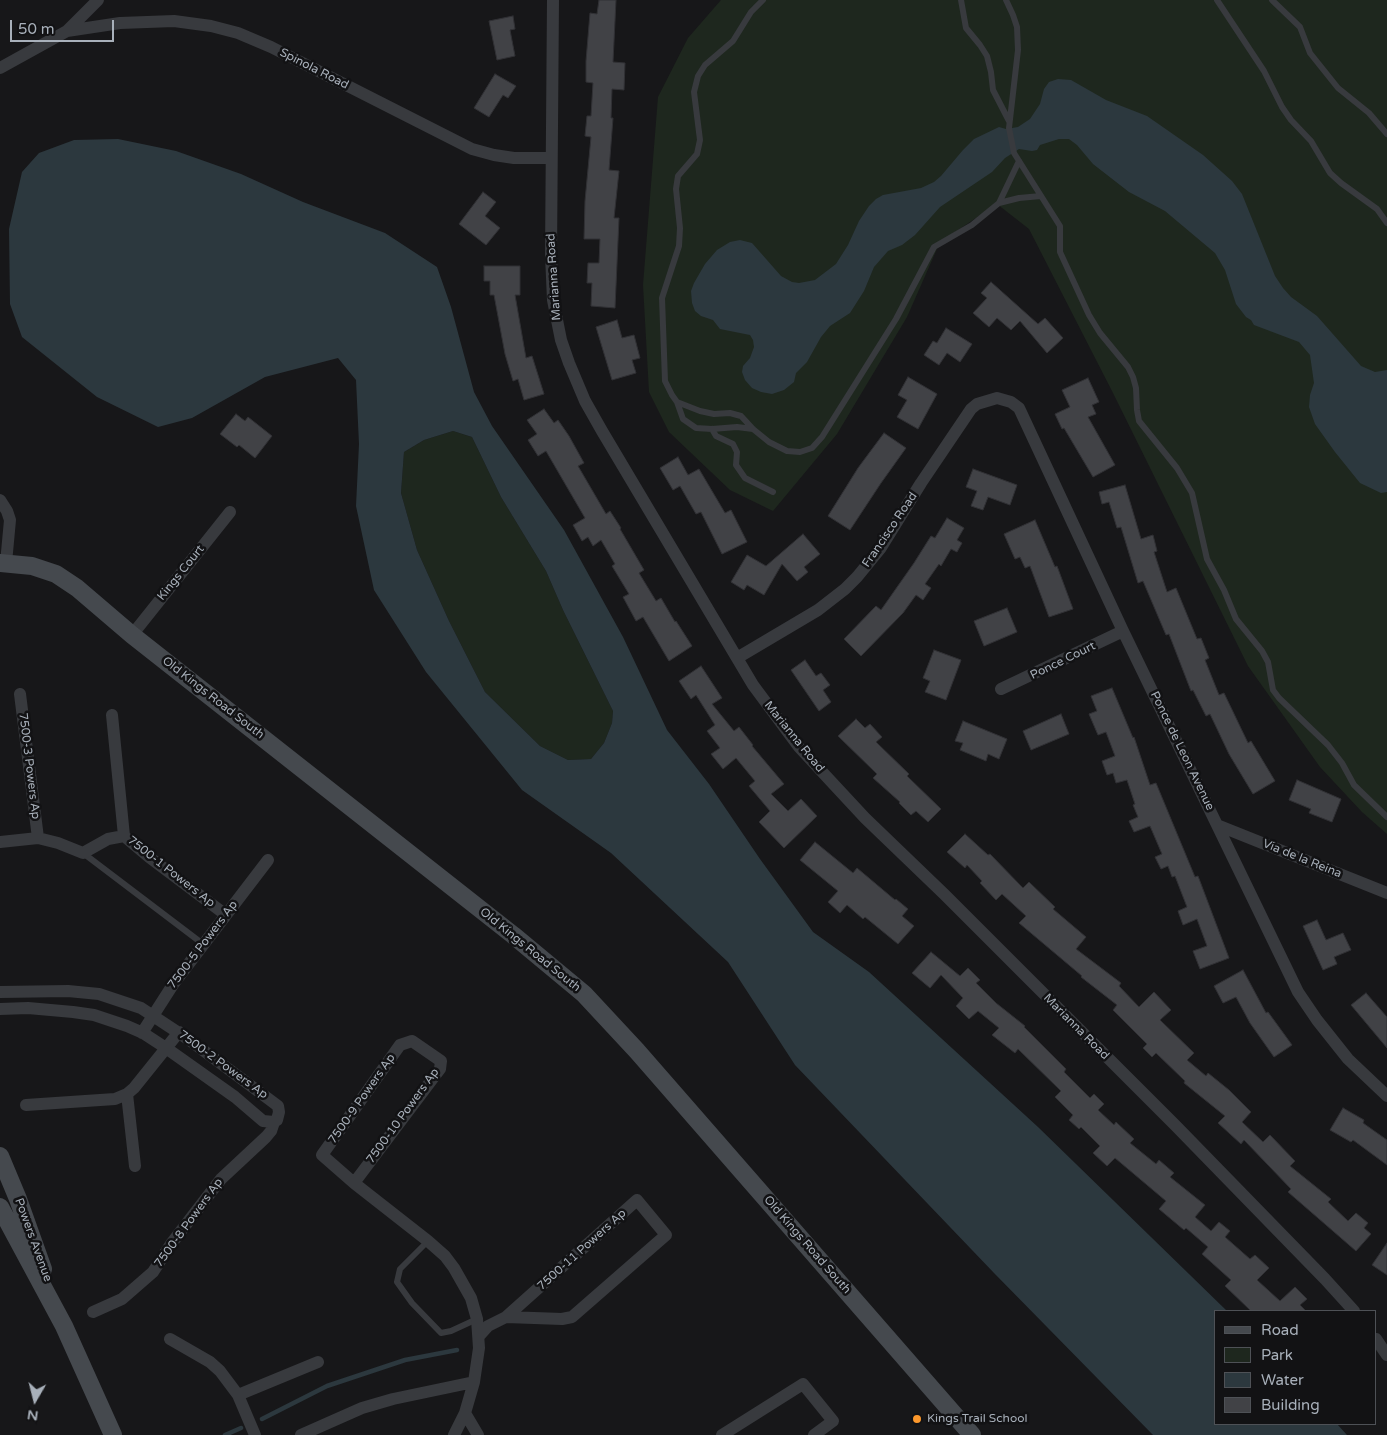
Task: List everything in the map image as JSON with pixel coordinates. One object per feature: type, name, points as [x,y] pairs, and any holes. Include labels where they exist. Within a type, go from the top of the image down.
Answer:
[{"type":"street","points":[[0,68],[67,31],[98,0]]},
{"type":"street","name":"Marianna Road","points":[[553,0],[551,255],[553,300],[557,324],[569,363],[585,401],[753,685],[781,724],[826,778],[1174,1125],[1353,1310]]},
{"type":"street","name":"Spinola Road","points":[[67,31],[120,23],[174,21],[211,26],[238,33],[271,47],[472,149],[494,156],[551,158]]},
{"type":"street","name":"Francisco Road","points":[[737,658],[818,610],[858,577],[880,549],[921,483],[971,409],[977,404],[997,398]]},
{"type":"street","name":"Ponce de Leon Avenue","points":[[997,398],[1011,402],[1019,408],[1298,992],[1317,1020],[1348,1059],[1387,1096]]},
{"type":"street","name":"Old Kings Road South","points":[[0,500],[10,520],[3,563],[32,566],[56,574],[77,588],[132,635],[513,935],[584,994],[637,1051],[971,1435]]},
{"type":"street","name":"Kings Court","points":[[132,635],[230,512]]},
{"type":"street","name":"Ponce Court","points":[[1001,689],[1124,631]]},
{"type":"street","name":"7500-3 Powers Ap","points":[[20,694],[38,838]]},
{"type":"street","points":[[112,715],[124,836]]},
{"type":"street","name":"Via de la Reina","points":[[1217,824],[1387,893]]},
{"type":"street","name":"7500-1 Powers Ap","points":[[83,853],[108,839],[124,836],[226,915]]},
{"type":"street","points":[[0,842],[38,838],[83,853]]},
{"type":"street","name":"7500-5 Powers Ap","points":[[142,1033],[174,982],[268,860]]},
{"type":"street","name":"7500-2 Powers Ap","points":[[0,992],[68,991],[100,994],[131,1003],[179,1032],[278,1106],[279,1117],[274,1122],[263,1121],[235,1097],[142,1033],[94,1015],[28,1008],[0,1009]]},
{"type":"street","points":[[26,1105],[115,1098],[127,1094],[134,1088],[179,1032]]},
{"type":"street","name":"7500-9 Powers Ap","points":[[354,1183],[322,1155],[400,1045],[412,1040],[428,1051]]},
{"type":"street","name":"7500-10 Powers Ap","points":[[354,1183],[440,1069],[441,1061],[428,1051]]},
{"type":"street","points":[[127,1094],[135,1166]]},
{"type":"street","name":"7500-8 Powers Ap","points":[[93,1312],[122,1299],[154,1272],[171,1244],[220,1179],[266,1137],[271,1131],[274,1122]]},
{"type":"street","name":"Powers Avenue","points":[[0,1156],[18,1199],[64,1326]]},
{"type":"street","points":[[354,1183],[445,1256],[471,1298],[478,1319],[480,1336],[474,1382],[464,1414],[454,1435]]},
{"type":"street","name":"7500-11 Powers Ap","points":[[480,1336],[488,1326],[506,1317],[637,1200],[666,1235],[572,1316],[562,1319],[506,1317]]},
{"type":"street","name":"Powers Avenue","points":[[0,1207],[64,1326],[113,1435]]},
{"type":"street","points":[[170,1339],[210,1362],[220,1371],[238,1395],[254,1435]]},
{"type":"street","points":[[1377,1340],[1387,1355]]},
{"type":"street","points":[[238,1395],[318,1362]]},
{"type":"street","points":[[301,1435],[362,1408],[393,1399],[474,1382]]},
{"type":"street","points":[[722,1435],[803,1384],[833,1421],[814,1435]]},
{"type":"street","points":[[464,1414],[478,1435]]},
{"type":"lane","points":[[753,429],[737,427],[696,428],[683,419],[677,402],[665,380],[662,298],[680,246],[676,189],[678,176],[697,154],[700,140],[694,92],[698,76],[705,65],[733,41],[762,0]]},
{"type":"lane","points":[[961,0],[966,28],[980,45],[992,72],[993,90],[1009,125],[1014,153],[1060,226],[1060,252],[1090,315],[1100,333],[1128,367],[1133,377],[1139,421],[1178,468],[1192,493],[1208,559],[1236,619],[1262,651],[1268,662],[1273,690],[1328,745],[1342,763],[1354,785],[1387,817]]},
{"type":"lane","points":[[1006,0],[1016,27],[1018,50],[1009,125]]},
{"type":"lane","points":[[1216,0],[1264,71],[1282,107],[1291,120],[1312,141],[1330,173],[1340,183],[1377,209],[1387,223]]},
{"type":"lane","points":[[1272,0],[1300,27],[1310,53],[1338,88],[1369,113],[1387,134]]},
{"type":"lane","points":[[1000,203],[1019,161]]},
{"type":"lane","points":[[677,402],[700,411],[714,414],[730,413],[741,416],[769,442],[787,451],[800,452],[812,448],[822,438],[896,319],[934,247],[972,225],[1000,203],[1019,198],[1041,196]]},
{"type":"lane","points":[[712,429],[716,436],[732,444],[737,452],[736,466],[745,478],[773,492]]},
{"type":"lane","points":[[83,853],[203,944]]},
{"type":"lane","points":[[428,1241],[400,1270],[397,1282],[412,1303],[440,1333],[451,1331],[478,1319]]},
{"type":"green space","points":[[721,0],[1387,0],[1387,834],[1362,812],[1320,767],[1248,666],[1113,393],[1029,229],[997,204],[940,242],[907,317],[837,434],[773,511],[730,490],[669,432],[649,392],[643,285],[658,97],[688,38]]},
{"type":"green space","points":[[453,431],[472,437],[501,497],[546,571],[563,610],[613,711],[612,723],[604,743],[591,759],[568,760],[540,746],[485,692],[449,621],[417,550],[401,493],[404,452],[424,440]]},
{"type":"water","points":[[1058,79],[1071,80],[1106,100],[1147,116],[1203,155],[1232,181],[1242,194],[1275,276],[1283,288],[1291,297],[1317,316],[1361,366],[1375,372],[1387,370],[1387,492],[1381,493],[1360,483],[1315,424],[1309,407],[1314,383],[1310,355],[1299,342],[1254,325],[1236,304],[1225,270],[1215,253],[1165,211],[1129,192],[1093,164],[1077,145],[1069,139],[1059,139],[1040,145],[1037,150],[1032,151],[1019,149],[1005,158],[992,172],[940,207],[915,235],[902,245],[888,251],[874,267],[864,291],[850,313],[830,326],[821,337],[807,362],[796,373],[794,382],[784,390],[772,394],[761,392],[752,388],[745,380],[742,372],[743,366],[750,358],[754,347],[750,335],[720,329],[713,320],[701,316],[695,311],[692,303],[691,291],[694,283],[705,264],[717,250],[730,242],[740,240],[752,243],[781,276],[792,282],[799,283],[815,280],[836,264],[848,245],[859,221],[876,199],[883,195],[921,188],[934,182],[974,139],[999,127],[1006,129],[1018,127],[1030,119],[1040,104],[1044,89],[1049,82]]},
{"type":"water","points":[[118,139],[176,151],[241,174],[303,202],[385,233],[437,267],[451,307],[474,392],[492,426],[564,530],[623,637],[667,730],[709,784],[813,932],[869,972],[1038,1127],[1226,1310],[1214,1310],[1214,1425],[1338,1425],[1347,1435],[1153,1435],[994,1273],[795,1065],[728,962],[611,853],[522,790],[426,672],[374,590],[356,506],[359,444],[356,380],[338,358],[265,377],[192,418],[158,427],[97,397],[22,337],[10,304],[9,229],[22,172],[39,153],[74,140]],"holes":[[[453,431],[472,437],[501,497],[546,571],[563,610],[613,711],[612,723],[604,743],[591,759],[568,760],[540,746],[485,692],[449,621],[417,550],[401,493],[404,452],[424,440]]]},
{"type":"building","points":[[599,0],[616,0],[613,62],[625,63],[624,90],[612,89],[611,118],[613,118],[609,170],[619,171],[614,218],[619,218],[615,308],[591,306],[592,283],[587,283],[588,263],[599,263],[600,239],[584,239],[585,201],[591,137],[585,136],[587,116],[591,116],[593,83],[586,82],[586,61],[590,13],[597,14]]},
{"type":"building","points":[[513,16],[515,29],[510,30],[515,56],[497,60],[489,21]]},
{"type":"building","points":[[495,74],[516,86],[508,98],[503,95],[489,117],[474,108]]},
{"type":"building","points":[[483,192],[496,202],[485,216],[500,228],[486,245],[459,224]]},
{"type":"building","points":[[484,266],[520,266],[520,295],[515,295],[526,358],[532,356],[544,394],[524,400],[518,379],[513,381],[505,354],[494,295],[490,295],[490,281],[484,281]]},
{"type":"building","points":[[991,282],[1038,324],[1045,318],[1063,338],[1047,353],[1020,321],[1011,330],[997,318],[989,327],[973,313],[987,298],[981,293]]},
{"type":"building","points":[[617,320],[622,338],[634,335],[640,358],[632,360],[636,373],[612,380],[596,327]]},
{"type":"building","points":[[946,328],[972,344],[960,362],[947,353],[939,365],[924,355],[933,341],[937,343]]},
{"type":"building","points":[[908,377],[937,394],[918,429],[897,417],[907,400],[898,395]]},
{"type":"building","points":[[1088,378],[1099,402],[1092,405],[1096,414],[1088,417],[1115,465],[1093,477],[1064,428],[1062,429],[1055,414],[1070,407],[1062,390]]},
{"type":"building","points":[[544,409],[554,423],[558,420],[569,436],[584,463],[578,466],[606,514],[610,511],[621,528],[644,570],[639,573],[656,601],[661,598],[692,646],[669,661],[643,617],[636,621],[623,597],[629,594],[612,566],[615,564],[601,540],[593,546],[588,537],[582,541],[573,525],[585,518],[546,451],[538,456],[528,440],[537,434],[527,420]]},
{"type":"building","points":[[236,414],[245,421],[248,417],[272,436],[255,458],[239,445],[237,447],[220,434]]},
{"type":"building","points":[[884,433],[906,448],[850,530],[828,516],[858,468]]},
{"type":"building","points":[[678,457],[688,475],[699,469],[725,513],[731,510],[747,542],[722,554],[701,512],[696,514],[680,486],[673,490],[660,468]]},
{"type":"building","points":[[973,469],[1017,485],[1010,505],[988,497],[983,510],[971,506],[977,491],[966,487]]},
{"type":"building","points":[[1125,485],[1141,539],[1153,535],[1157,551],[1154,552],[1167,592],[1176,588],[1197,639],[1201,638],[1209,658],[1205,660],[1219,695],[1224,693],[1248,743],[1251,741],[1275,781],[1253,794],[1229,754],[1210,714],[1206,716],[1193,690],[1191,691],[1169,634],[1166,635],[1143,581],[1138,583],[1121,527],[1117,528],[1109,502],[1102,504],[1099,492]]},
{"type":"building","points":[[947,518],[964,528],[957,540],[962,543],[957,552],[951,549],[941,566],[939,564],[925,584],[931,588],[923,600],[916,595],[903,613],[861,656],[844,639],[876,606],[881,610],[931,536],[935,538]]},
{"type":"building","points":[[1035,520],[1055,567],[1057,566],[1073,609],[1049,617],[1030,566],[1025,568],[1020,557],[1015,559],[1004,534]]},
{"type":"building","points":[[803,534],[820,554],[804,567],[808,572],[797,581],[782,564],[764,595],[747,585],[744,590],[731,582],[747,555],[766,566]]},
{"type":"building","points":[[1007,608],[1017,632],[984,646],[974,621]]},
{"type":"building","points":[[934,650],[961,660],[946,700],[925,692],[930,681],[923,678]]},
{"type":"building","points":[[805,660],[816,676],[821,673],[830,685],[823,690],[831,702],[819,711],[791,670]]},
{"type":"building","points":[[701,666],[722,698],[712,704],[734,731],[739,727],[752,746],[784,784],[771,794],[788,811],[801,799],[817,816],[784,848],[759,822],[770,811],[749,786],[755,781],[736,758],[723,769],[711,754],[720,748],[707,731],[715,725],[696,695],[691,699],[679,681]]},
{"type":"building","points":[[1112,688],[1134,737],[1150,785],[1156,783],[1195,877],[1198,876],[1229,958],[1200,969],[1193,951],[1207,946],[1197,919],[1183,925],[1178,911],[1187,907],[1175,876],[1172,877],[1168,866],[1161,869],[1155,857],[1162,854],[1150,826],[1134,832],[1129,821],[1138,817],[1127,780],[1116,783],[1113,773],[1107,775],[1102,761],[1115,756],[1106,732],[1098,735],[1089,714],[1097,711],[1091,696]]},
{"type":"building","points":[[1061,714],[1069,734],[1031,750],[1023,731]]},
{"type":"building","points":[[856,719],[865,728],[870,724],[882,737],[876,742],[941,809],[928,822],[916,811],[911,815],[900,802],[873,778],[877,774],[838,736]]},
{"type":"building","points":[[963,721],[1007,739],[999,759],[988,754],[986,761],[960,750],[963,743],[955,741]]},
{"type":"building","points":[[1297,780],[1341,799],[1332,822],[1309,813],[1311,809],[1289,800]]},
{"type":"building","points":[[965,834],[988,855],[990,854],[1023,888],[1029,882],[1055,907],[1053,909],[1086,937],[1076,949],[1121,983],[1119,986],[1139,1007],[1154,992],[1171,1010],[1160,1020],[1194,1053],[1187,1060],[1206,1076],[1208,1073],[1229,1090],[1251,1112],[1242,1122],[1263,1142],[1270,1135],[1295,1161],[1290,1166],[1331,1199],[1328,1202],[1348,1221],[1356,1213],[1368,1223],[1364,1228],[1371,1234],[1356,1251],[1288,1192],[1291,1189],[1244,1140],[1241,1144],[1218,1123],[1225,1116],[1184,1083],[1185,1081],[1156,1053],[1152,1057],[1143,1048],[1147,1044],[1113,1010],[1117,1005],[1081,977],[1019,923],[1026,916],[1002,894],[996,900],[967,865],[965,868],[947,852]]},
{"type":"building","points":[[815,842],[853,873],[857,868],[908,909],[902,916],[914,926],[898,944],[847,905],[840,913],[828,902],[838,891],[800,860]]},
{"type":"building","points":[[1317,920],[1326,940],[1343,933],[1351,950],[1334,957],[1337,964],[1323,970],[1303,926]]},
{"type":"building","points":[[931,952],[960,976],[968,968],[980,980],[976,983],[996,1003],[1025,1026],[1066,1069],[1064,1072],[1090,1098],[1094,1094],[1104,1104],[1098,1110],[1114,1125],[1116,1122],[1134,1139],[1130,1143],[1156,1164],[1159,1160],[1174,1173],[1170,1177],[1205,1205],[1195,1217],[1211,1231],[1219,1222],[1230,1231],[1225,1237],[1250,1259],[1255,1255],[1269,1268],[1257,1280],[1280,1301],[1295,1287],[1307,1299],[1300,1305],[1305,1310],[1250,1310],[1225,1286],[1231,1280],[1202,1254],[1208,1247],[1186,1228],[1184,1230],[1159,1209],[1166,1201],[1115,1158],[1107,1166],[1093,1153],[1100,1146],[1081,1127],[1079,1129],[1069,1120],[1073,1115],[1055,1097],[1061,1091],[1018,1049],[1015,1053],[992,1035],[999,1028],[978,1011],[969,1019],[956,1006],[963,998],[941,975],[930,988],[912,973]]},
{"type":"building","points":[[1243,970],[1266,1013],[1268,1012],[1292,1045],[1274,1057],[1250,1023],[1236,997],[1223,1003],[1214,986]]},
{"type":"building","points":[[1366,993],[1387,1017],[1387,1048],[1351,1005]]},
{"type":"building","points":[[1343,1108],[1364,1120],[1363,1123],[1387,1140],[1387,1165],[1353,1140],[1351,1142],[1330,1130]]},
{"type":"building","points":[[1387,1243],[1387,1275],[1372,1265]]},
{"type":"waterway","points":[[262,1419],[327,1386],[405,1360],[457,1350]]},
{"type":"waterway","points":[[225,1435],[241,1428]]},
{"type":"place","name":"Kings Trail School","points":[[917,1419]]}]
